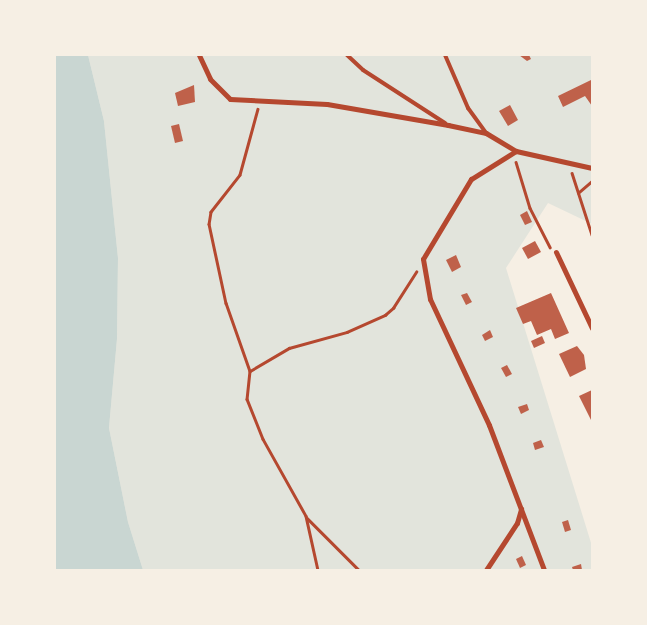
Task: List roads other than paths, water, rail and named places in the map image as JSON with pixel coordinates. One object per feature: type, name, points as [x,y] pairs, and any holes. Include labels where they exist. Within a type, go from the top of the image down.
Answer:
[{"type":"street","points":[[199,55],[210,80],[230,99],[327,104],[448,125],[486,133],[516,151],[592,168]]},
{"type":"street","points":[[516,151],[471,179],[423,259],[430,298],[488,425],[544,570]]},
{"type":"street","points":[[556,252],[592,328]]},
{"type":"street","points":[[486,570],[517,523],[521,509]]},
{"type":"lane","points":[[347,55],[363,70],[448,125]]},
{"type":"lane","points":[[445,55],[468,108],[486,133]]}]
